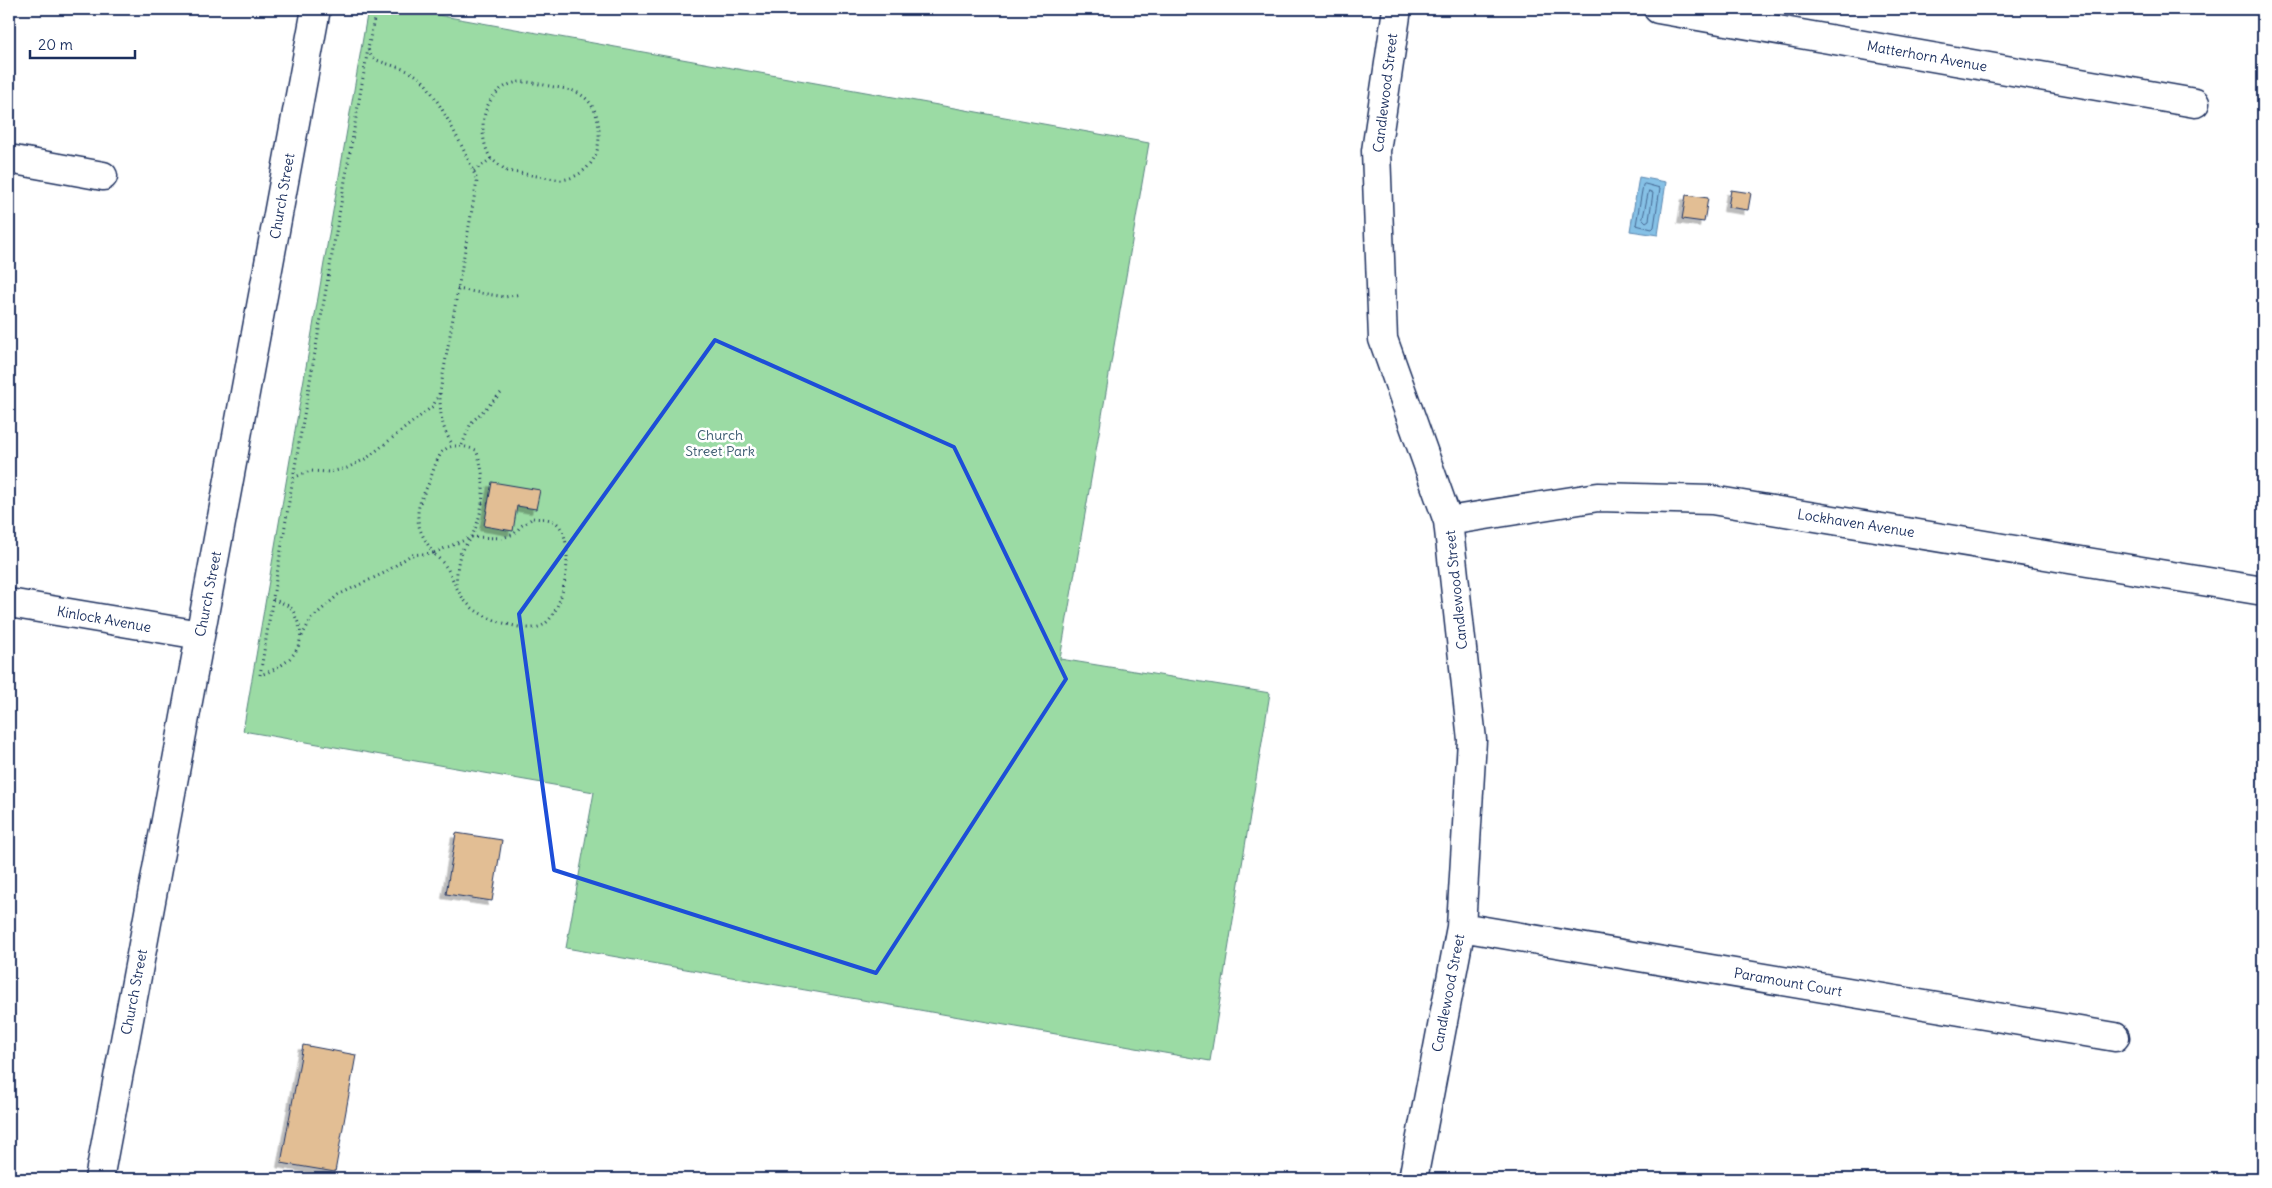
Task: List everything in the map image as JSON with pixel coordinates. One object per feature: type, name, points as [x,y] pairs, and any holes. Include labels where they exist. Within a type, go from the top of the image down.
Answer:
[{"type":"street","name":"Church Street","points":[[99,1179],[200,636],[238,444],[316,9]]},
{"type":"street","name":"Candlewood Street","points":[[1396,9],[1376,151],[1383,339],[1448,521],[1472,740],[1461,927],[1413,1179]]},
{"type":"street","name":"Matterhorn Avenue","points":[[1658,9],[2195,104]]},
{"type":"street","points":[[9,159],[103,176]]},
{"type":"street","name":"Lockhaven Avenue","points":[[1448,521],[1598,497],[1712,500],[2263,590]]},
{"type":"street","name":"Kinlock Avenue","points":[[9,604],[200,636]]},
{"type":"street","name":"Paramount Court","points":[[1461,927],[2115,1037]]},
{"type":"path","points":[[376,9],[260,674],[274,670],[295,654],[311,619],[338,594],[384,573],[411,555],[433,552],[472,537],[502,538],[514,534],[521,526],[533,518],[548,519],[556,522],[562,530],[566,551],[566,570],[560,602],[552,616],[542,625],[531,629],[494,620],[479,613],[467,603],[456,586],[447,568],[433,552],[420,530],[417,516],[421,498],[439,455],[453,445],[462,445],[476,450],[482,464],[484,484],[482,503],[472,537],[462,550],[457,568],[456,586]]},
{"type":"path","points":[[368,48],[372,58],[408,70],[422,80],[474,170],[476,181],[440,392],[440,417],[447,436],[453,445]]},
{"type":"path","points":[[526,82],[571,90],[587,99],[599,120],[600,132],[595,156],[580,174],[570,179],[561,180],[506,171],[492,160],[484,143],[483,133],[486,110],[497,93],[510,85],[526,82]]},
{"type":"path","points":[[474,170],[492,160]]},
{"type":"path","points":[[458,289],[506,297],[521,294]]},
{"type":"path","points":[[462,445],[471,424],[502,391]]},
{"type":"path","points":[[293,478],[310,471],[330,472],[347,468],[367,458],[433,406],[440,392]]},
{"type":"path","points":[[482,503],[488,504]]},
{"type":"path","points":[[273,599],[291,608],[300,625],[302,637]]},
{"type":"highlighted area","points":[[715,340],[954,447],[1066,679],[876,973],[554,870],[519,614]]},
{"type":"green space","name":"Church Street Park","points":[[368,9],[404,9],[1149,143],[1060,659],[1270,693],[1210,1061],[566,948],[594,792],[243,731]]},
{"type":"water","points":[[1639,177],[1666,182],[1658,235],[1630,231]]},
{"type":"building","points":[[1731,190],[1751,193],[1748,210],[1728,207]]},
{"type":"building","points":[[1686,195],[1708,198],[1704,222],[1682,219]]},
{"type":"building","points":[[492,482],[540,490],[536,509],[517,506],[513,531],[484,526]]},
{"type":"building","points":[[456,833],[502,840],[492,901],[446,894]]},
{"type":"building","points":[[303,1045],[356,1055],[335,1172],[281,1163]]}]
